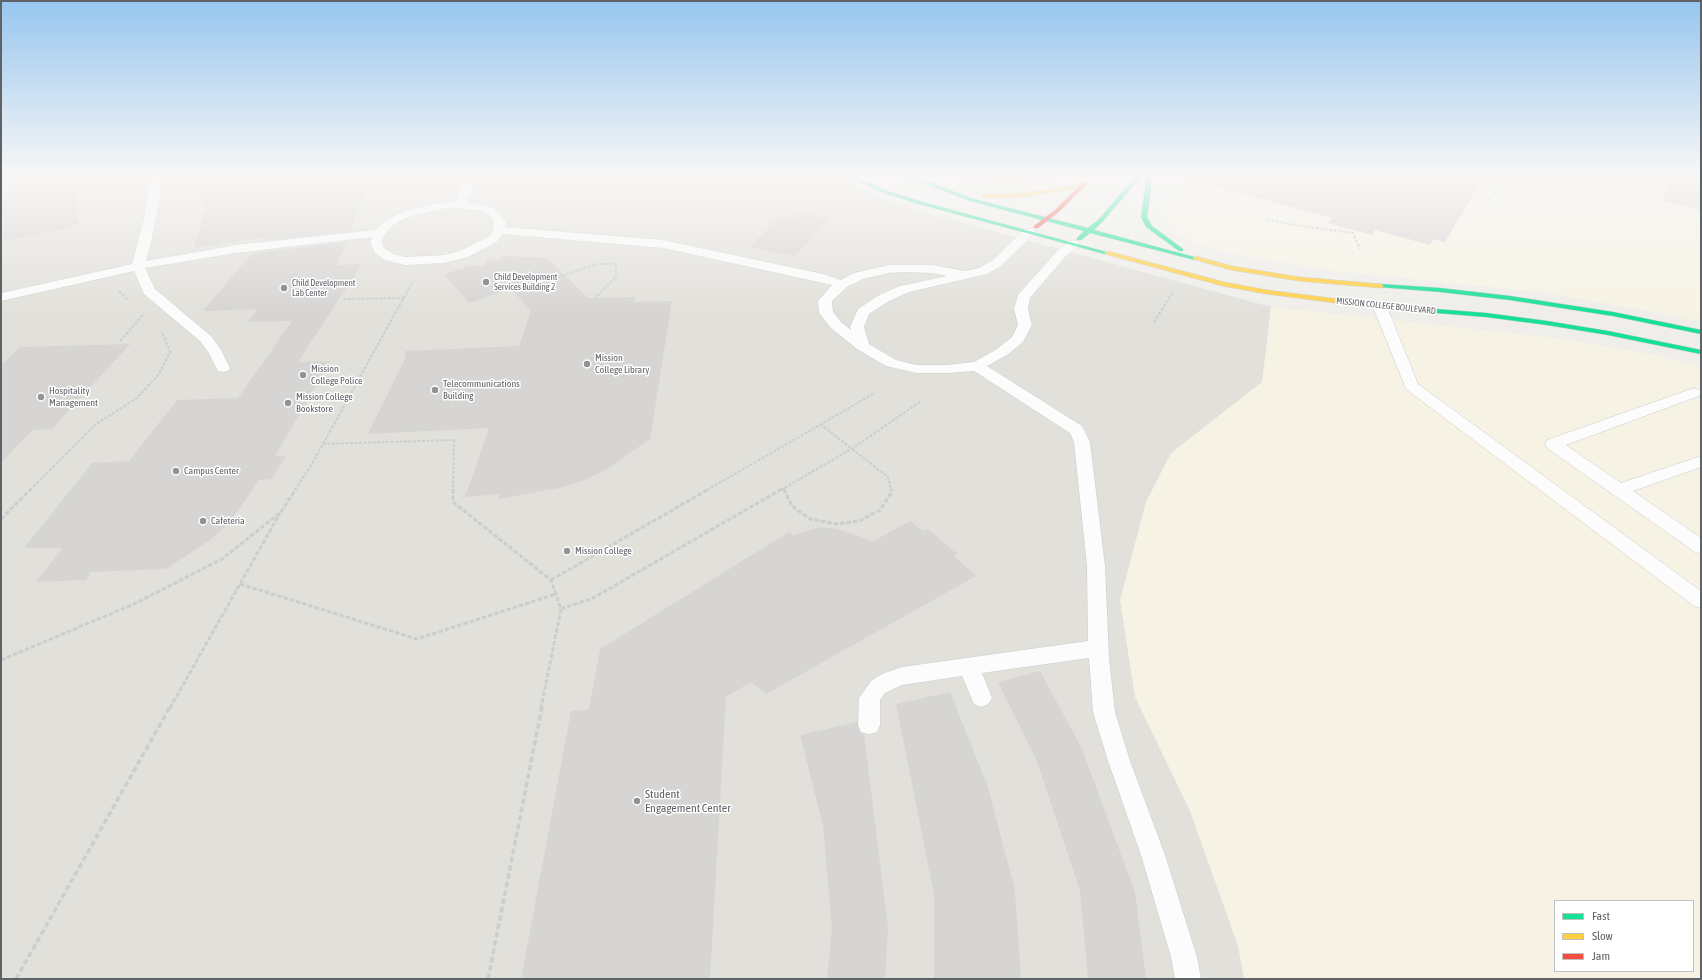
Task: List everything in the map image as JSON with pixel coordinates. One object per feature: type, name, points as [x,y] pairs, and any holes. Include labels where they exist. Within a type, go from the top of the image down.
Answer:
[{"type":"street","name":"MISSION COLLEGE BOULEVARD","points":[[991,222],[1223,284],[1267,292],[1380,307],[1486,315],[1548,323],[1608,333],[1701,352]]},
{"type":"street","points":[[1029,232],[1043,222]]},
{"type":"street","name":"MISSION COLLEGE BOULEVARD","points":[[1052,222],[1195,259],[1260,274],[1299,279],[1440,290],[1548,303],[1613,314],[1701,332]]},
{"type":"street","points":[[1073,244],[1099,222]]},
{"type":"street","points":[[1146,222],[1149,227],[1167,241],[1195,259]]},
{"type":"lane","points":[[149,222],[138,266],[148,291],[206,339],[215,351],[223,368]]},
{"type":"lane","points":[[392,222],[379,233],[376,242],[379,250],[389,257],[405,261],[424,261],[444,259],[469,252],[493,239],[499,230],[500,222]]},
{"type":"lane","points":[[499,230],[663,244],[726,256],[823,278],[842,284]]},
{"type":"lane","points":[[862,346],[857,327],[862,312],[884,298],[905,289],[983,271],[996,263],[1016,242],[1029,232]]},
{"type":"lane","points":[[1,297],[116,270],[236,249],[379,233]]},
{"type":"lane","points":[[964,275],[932,269],[904,268],[889,269],[860,276],[842,284],[832,292],[824,302],[826,313],[836,325],[862,346],[891,363],[916,369],[947,369],[977,366],[1002,352],[1018,338],[1026,324],[1022,309],[1024,298],[1032,286],[1061,254],[1073,244]]},
{"type":"lane","points":[[1380,307],[1411,386],[1701,601]]},
{"type":"lane","points":[[977,366],[1076,430],[1082,442],[1096,566],[1099,648],[1104,712],[1118,762],[1153,855],[1184,957],[1188,979]]},
{"type":"lane","points":[[1694,393],[1554,444],[1701,547]]},
{"type":"lane","points":[[1620,490],[1701,462]]},
{"type":"lane","points":[[870,725],[870,698],[878,687],[889,680],[902,676],[1099,648]]},
{"type":"lane","points":[[969,666],[981,698]]},
{"type":"path","points":[[1279,222],[1353,233],[1360,249]]},
{"type":"path","points":[[594,299],[616,277],[616,264],[634,241]]},
{"type":"path","points":[[16,979],[281,512],[323,444],[424,261]]},
{"type":"path","points":[[532,286],[597,264],[616,264]]},
{"type":"path","points":[[116,270],[113,286],[134,305]]},
{"type":"path","points":[[1154,322],[1174,290]]},
{"type":"path","points":[[343,300],[404,298]]},
{"type":"path","points":[[139,310],[148,319]]},
{"type":"path","points":[[120,341],[144,314]]},
{"type":"path","points":[[1,519],[95,425],[137,398],[159,374],[170,352],[163,333],[158,328]]},
{"type":"path","points":[[551,580],[875,393]]},
{"type":"path","points":[[561,609],[593,598],[784,488],[853,448],[921,401]]},
{"type":"path","points":[[784,488],[792,506],[810,519],[837,524],[859,521],[880,510],[892,492],[888,476],[820,424]]},
{"type":"path","points":[[323,444],[454,440],[452,502],[551,580],[561,609],[488,979]]},
{"type":"path","points":[[1,660],[134,604],[222,558],[281,512]]},
{"type":"path","points":[[240,584],[417,639],[556,594]]},
{"type":"shaded area","name":"Mission College","points":[[1,222],[960,222],[1271,307],[1262,382],[1171,453],[1146,502],[1120,600],[1135,697],[1190,811],[1238,946],[1244,979],[1,979]]},
{"type":"shaded area","points":[[1166,222],[1701,222],[1701,322],[1548,293],[1327,270],[1233,254],[1189,241],[1176,234]]},
{"type":"shaded area","points":[[1271,307],[1556,338],[1655,355],[1701,367],[1701,979],[1244,979],[1238,946],[1190,811],[1135,697],[1120,600],[1146,502],[1171,453],[1262,382]]},
{"type":"building","points":[[4,222],[78,222],[78,225],[4,242]]},
{"type":"building","points":[[202,222],[354,222],[350,231],[262,241],[265,237],[194,248]]},
{"type":"building","points":[[774,222],[825,222],[795,256],[750,247]]},
{"type":"building","points":[[1329,222],[1457,222],[1445,242],[1433,239],[1430,245],[1375,230],[1372,235],[1328,223]]},
{"type":"building","name":"Campus Center","points":[[346,242],[337,265],[362,264],[298,362],[331,361],[275,456],[286,456],[271,479],[259,480],[228,524],[210,540],[166,569],[91,572],[86,580],[36,582],[63,548],[24,548],[92,463],[129,461],[177,400],[238,398],[292,321],[248,322],[258,309],[203,311],[252,253]]},
{"type":"building","name":"Mission College Library","points":[[503,256],[547,258],[588,298],[636,297],[634,302],[672,301],[650,439],[607,469],[585,480],[559,488],[498,499],[500,494],[465,497],[489,428],[368,434],[405,359],[405,351],[519,346],[531,311],[511,289],[469,303],[444,274],[472,265],[484,266],[488,259],[500,260]]},
{"type":"building","name":"Hospitality Management","points":[[130,344],[52,429],[32,430],[1,463],[1,365],[20,347]]},
{"type":"building","name":"Student Engagement Center","points":[[910,521],[923,531],[928,529],[957,554],[954,556],[976,576],[766,694],[751,682],[726,697],[710,979],[521,979],[571,711],[589,710],[600,649],[789,532],[793,535],[820,527],[837,529],[872,542]]},
{"type":"building","points":[[1040,671],[1081,747],[1135,892],[1146,979],[1088,979],[1080,891],[1036,759],[998,682]]},
{"type":"building","points":[[950,692],[988,787],[1015,891],[1021,979],[934,979],[934,895],[896,704]]},
{"type":"building","points":[[857,722],[860,733],[864,734],[888,927],[885,979],[827,979],[832,928],[823,826],[800,735]]},
{"type":"traffic: fast","points":[[991,222],[1107,253]]},
{"type":"traffic: fast","points":[[1056,222],[1195,258]]},
{"type":"traffic: fast","points":[[1079,239],[1099,222]]},
{"type":"traffic: fast","points":[[1146,222],[1149,227],[1181,250]]},
{"type":"traffic: fast","points":[[1381,286],[1440,290],[1510,298],[1613,314],[1701,332]]},
{"type":"traffic: fast","points":[[1376,306],[1486,315],[1547,323],[1608,333],[1701,352]]},
{"type":"traffic: slow","points":[[1107,253],[1223,284],[1267,292],[1376,306]]},
{"type":"traffic: slow","points":[[1195,258],[1231,268],[1299,279],[1381,286]]},
{"type":"traffic: jam","points":[[1036,227],[1043,222]]},
{"type":"place","name":"Child Development Services Building 2","points":[[486,282]]},
{"type":"place","name":"Child Development Lab Center","points":[[284,288]]},
{"type":"place","name":"Mission College Library","points":[[587,364]]},
{"type":"place","name":"Mission College Police","points":[[303,375]]},
{"type":"place","name":"Telecommunications Building","points":[[435,390]]},
{"type":"place","name":"Hospitality Management","points":[[41,397]]},
{"type":"place","name":"Mission College Bookstore","points":[[288,403]]},
{"type":"place","name":"Campus Center","points":[[176,471]]},
{"type":"place","name":"Cafeteria","points":[[203,521]]},
{"type":"place","name":"Mission College","points":[[567,551]]},
{"type":"place","name":"Student Engagement Center","points":[[637,801]]}]
